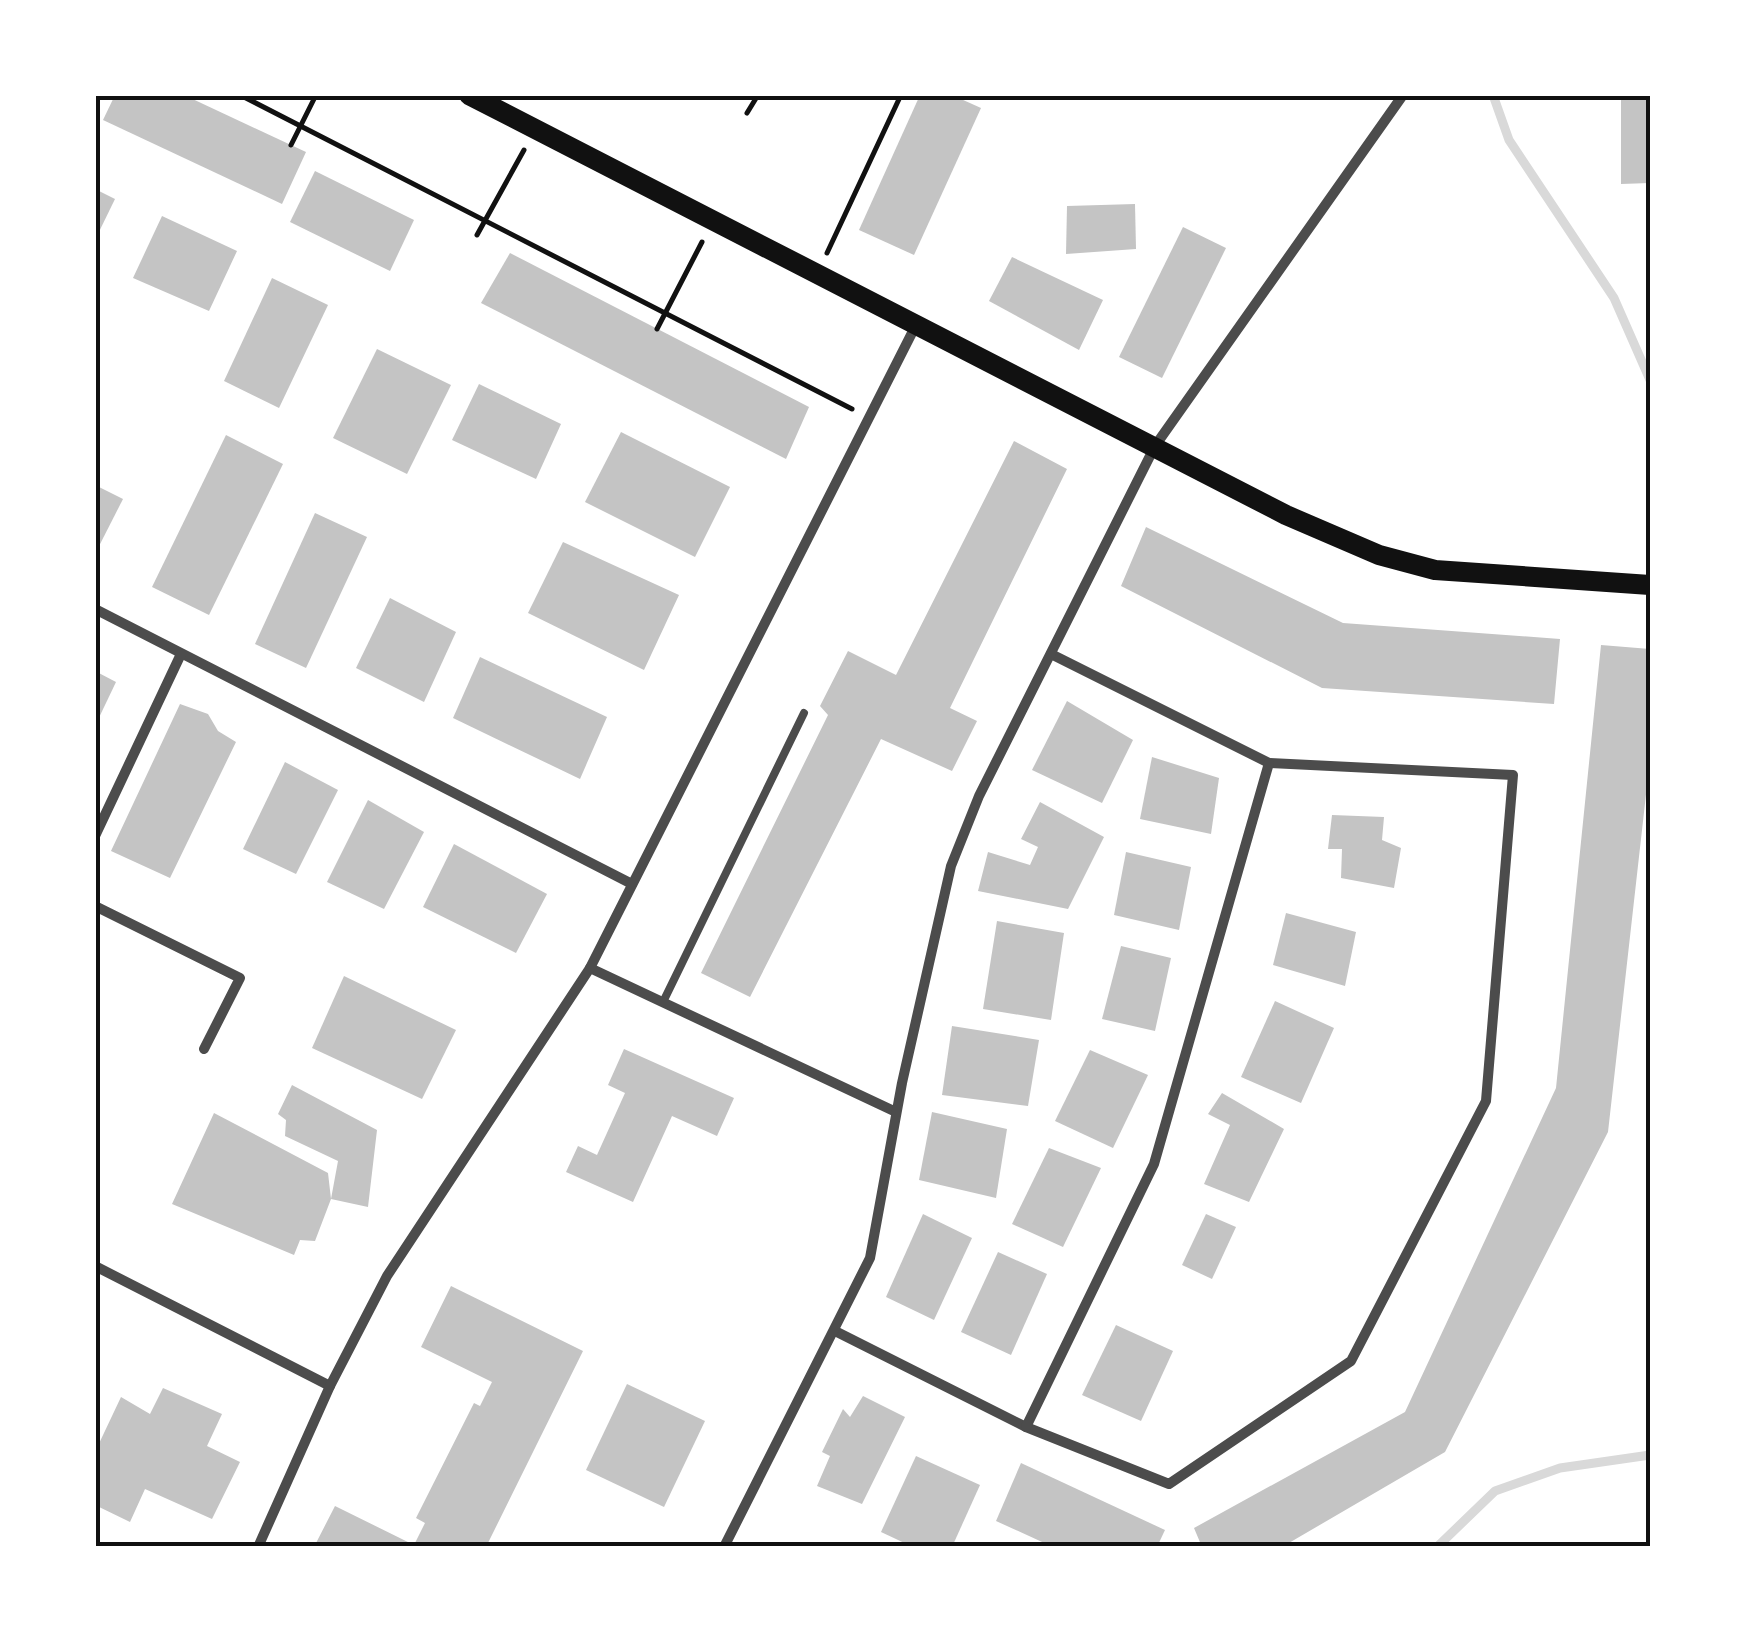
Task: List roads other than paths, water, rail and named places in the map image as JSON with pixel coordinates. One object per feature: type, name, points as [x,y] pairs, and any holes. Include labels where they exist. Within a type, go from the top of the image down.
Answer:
[{"type":"main road","points":[[469,95],[1286,515],[1379,555],[1436,570],[1648,586]]},
{"type":"street","points":[[724,1547],[835,1331],[876,1238],[896,1112],[951,866],[979,796],[1155,446],[1403,95]]},
{"type":"street","points":[[258,1547],[330,1386],[387,1276],[590,968],[916,325]]},
{"type":"street","points":[[95,609],[632,884]]},
{"type":"street","points":[[95,836],[181,654]]},
{"type":"street","points":[[835,1331],[1026,1427],[1169,1484],[1351,1361],[1486,1101],[1513,775],[1269,762],[1050,654]]},
{"type":"street","points":[[1026,1427],[1154,1164],[1269,762]]},
{"type":"street","points":[[95,906],[240,978],[204,1049]]},
{"type":"street","points":[[590,968],[896,1112]]},
{"type":"street","points":[[95,1266],[330,1386]]},
{"type":"lane","points":[[664,1000],[804,713]]},
{"type":"waterway","points":[[1493,95],[1509,140],[1614,298],[1650,380]]},
{"type":"waterway","points":[[1437,1547],[1495,1491],[1560,1468],[1650,1455]]}]
